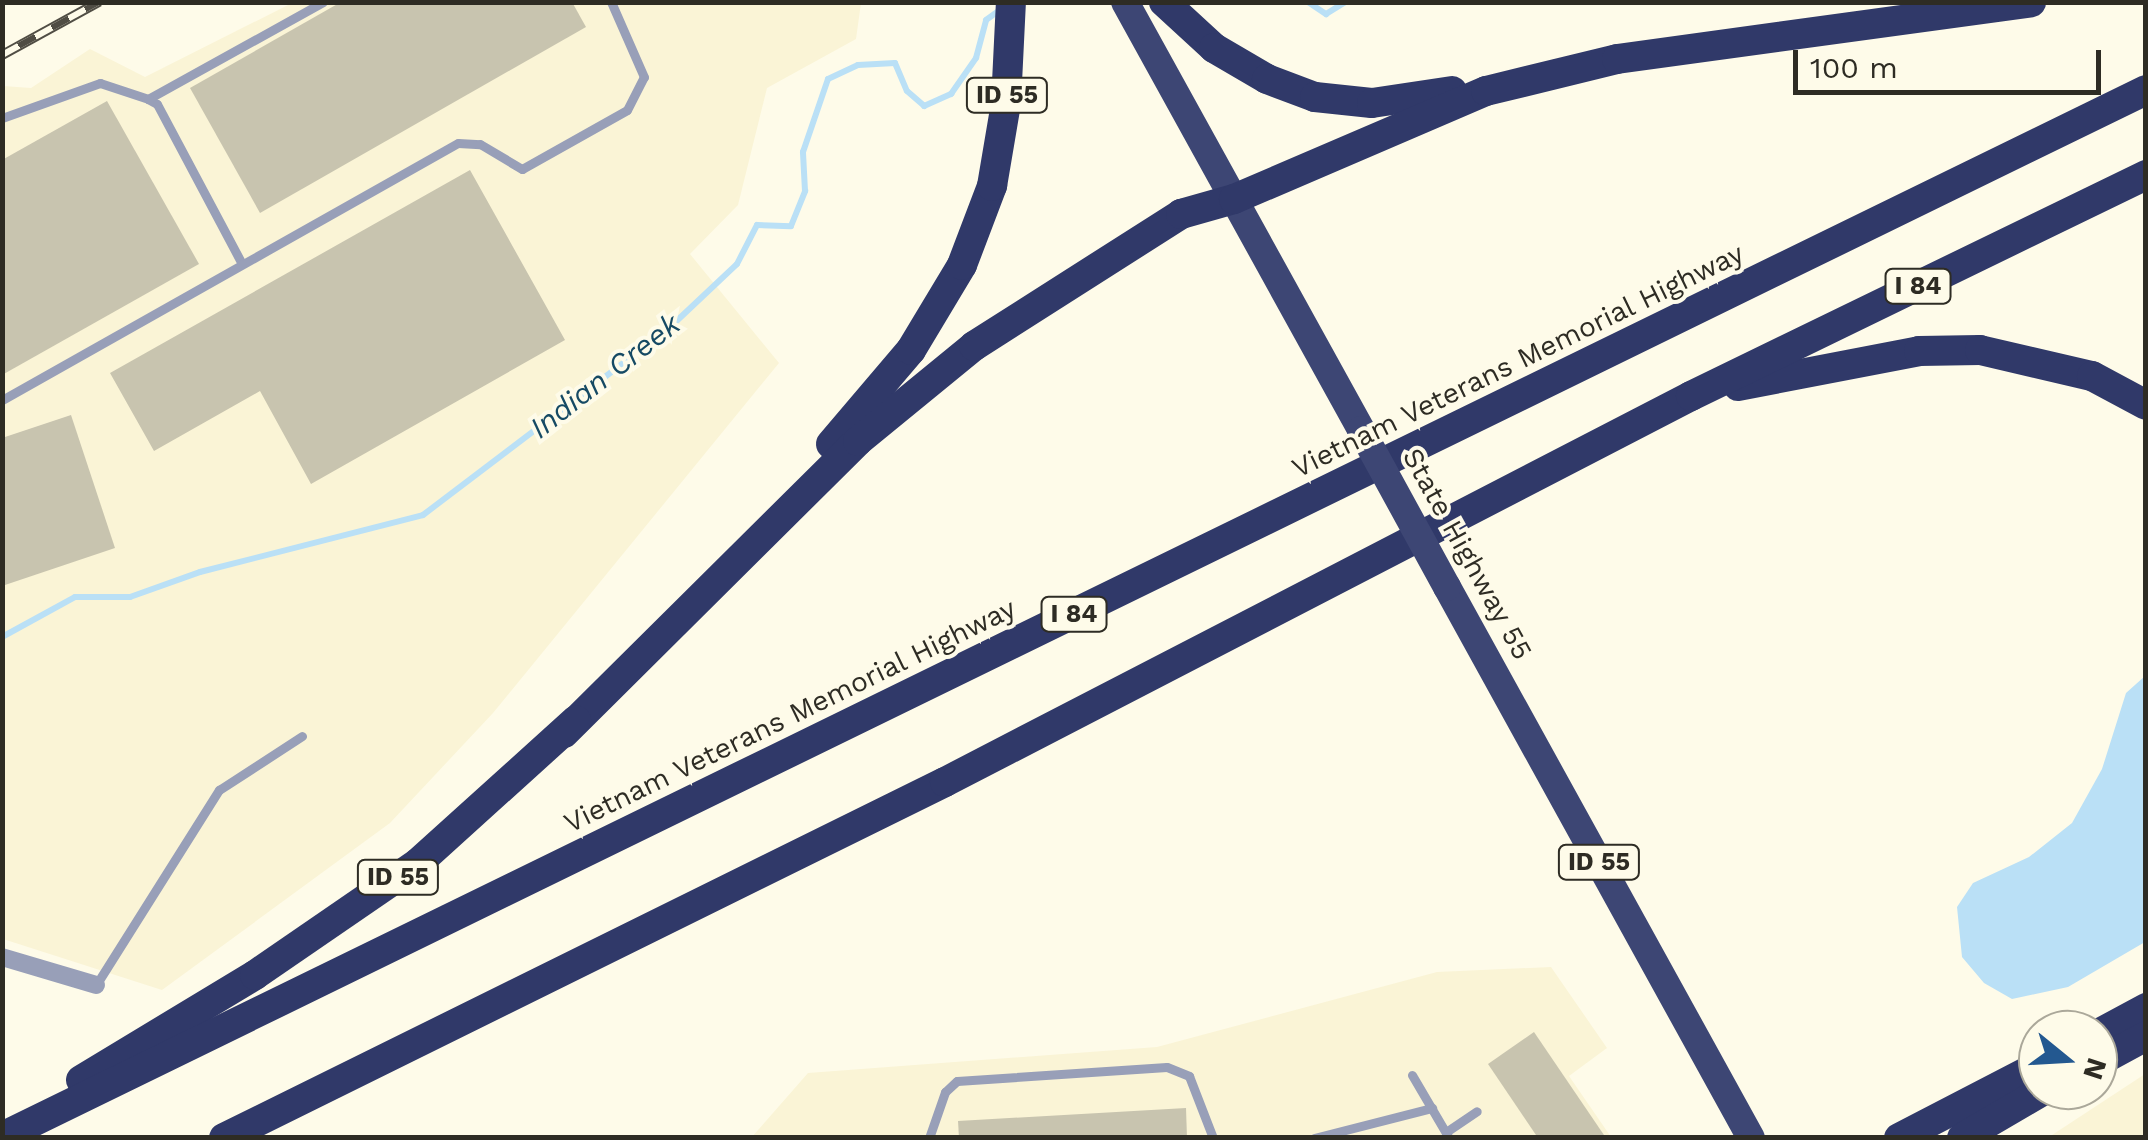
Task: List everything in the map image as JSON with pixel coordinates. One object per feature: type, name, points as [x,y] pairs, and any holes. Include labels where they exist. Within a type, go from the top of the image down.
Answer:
[{"type":"highway","name":"ID 55","points":[[2,1126],[255,975],[418,863],[564,733],[911,350],[962,265],[992,186],[1006,103],[1011,2]]},
{"type":"highway","name":"State Highway 55","points":[[1125,2],[1751,1138]]},
{"type":"highway","points":[[1164,2],[1214,48],[1266,80],[1314,96],[1372,103],[1424,99],[1614,48],[1742,28],[1872,24]]},
{"type":"highway","points":[[564,733],[858,441],[974,346],[1181,214],[1234,199],[1486,91],[1617,59],[2031,2]]},
{"type":"highway","name":"Vietnam Veterans Memorial Highway","points":[[2,1137],[2146,90]]},
{"type":"highway","name":"I 84","points":[[224,1138],[945,782],[1691,396],[2146,175]]},
{"type":"highway","points":[[1691,396],[1919,351],[1980,350],[2092,376],[2146,405]]},
{"type":"highway","points":[[2118,1023],[2146,1008]]},
{"type":"highway","points":[[2118,1051],[2146,1036]]},
{"type":"highway","points":[[1899,1138],[2018,1076]]},
{"type":"highway","points":[[1962,1138],[2018,1105]]},
{"type":"street","points":[[2,957],[96,985]]},
{"type":"lane","points":[[148,99],[323,2]]},
{"type":"lane","points":[[2,400],[458,143],[480,144],[522,169],[627,110],[644,77],[611,2]]},
{"type":"lane","points":[[2,118],[100,83],[157,104],[241,262]]},
{"type":"lane","points":[[96,985],[218,790],[302,736]]},
{"type":"lane","points":[[929,1138],[944,1092],[957,1081],[1168,1066],[1189,1076],[1213,1138]]},
{"type":"lane","points":[[1412,1076],[1448,1135],[1477,1111]]},
{"type":"lane","points":[[1314,1138],[1432,1108]]},
{"type":"shaded area","points":[[292,3],[861,3],[856,39],[767,88],[738,205],[690,254],[779,363],[493,713],[390,823],[162,990],[3,939],[3,86],[31,88],[90,49],[145,77]]},
{"type":"shaded area","points":[[1551,967],[1607,1048],[1569,1076],[1611,1137],[751,1138],[808,1073],[1157,1047],[1437,972]]},
{"type":"shaded area","points":[[2145,1074],[2145,1137],[2049,1137],[2090,1110],[2118,1110],[2118,1092]]},
{"type":"water","points":[[2145,676],[2145,942],[2068,987],[2012,999],[1984,983],[1962,957],[1957,907],[1973,883],[2029,857],[2072,823],[2102,769],[2126,693]]},
{"type":"building","points":[[341,2],[572,2],[586,27],[260,213],[190,88]]},
{"type":"building","points":[[107,101],[199,264],[2,375],[2,160]]},
{"type":"building","points":[[470,170],[565,340],[311,484],[260,391],[154,451],[110,373]]},
{"type":"building","points":[[71,415],[115,548],[2,586],[2,438]]},
{"type":"building","points":[[1534,1032],[1606,1138],[1538,1138],[1488,1064]]},
{"type":"building","points":[[1186,1108],[1187,1138],[959,1138],[958,1121]]},
{"type":"waterway","name":"Indian Creek","points":[[1308,2],[1326,14],[1345,2]]},
{"type":"waterway","name":"Indian Creek","points":[[2,637],[75,597],[130,597],[200,572],[423,515],[667,330],[737,264],[757,225],[791,226],[805,191],[803,152],[828,79],[858,65],[895,63],[907,91],[924,106],[951,94],[976,58],[986,20],[1001,9]]},
{"type":"railway","points":[[2,55],[99,2]]}]
